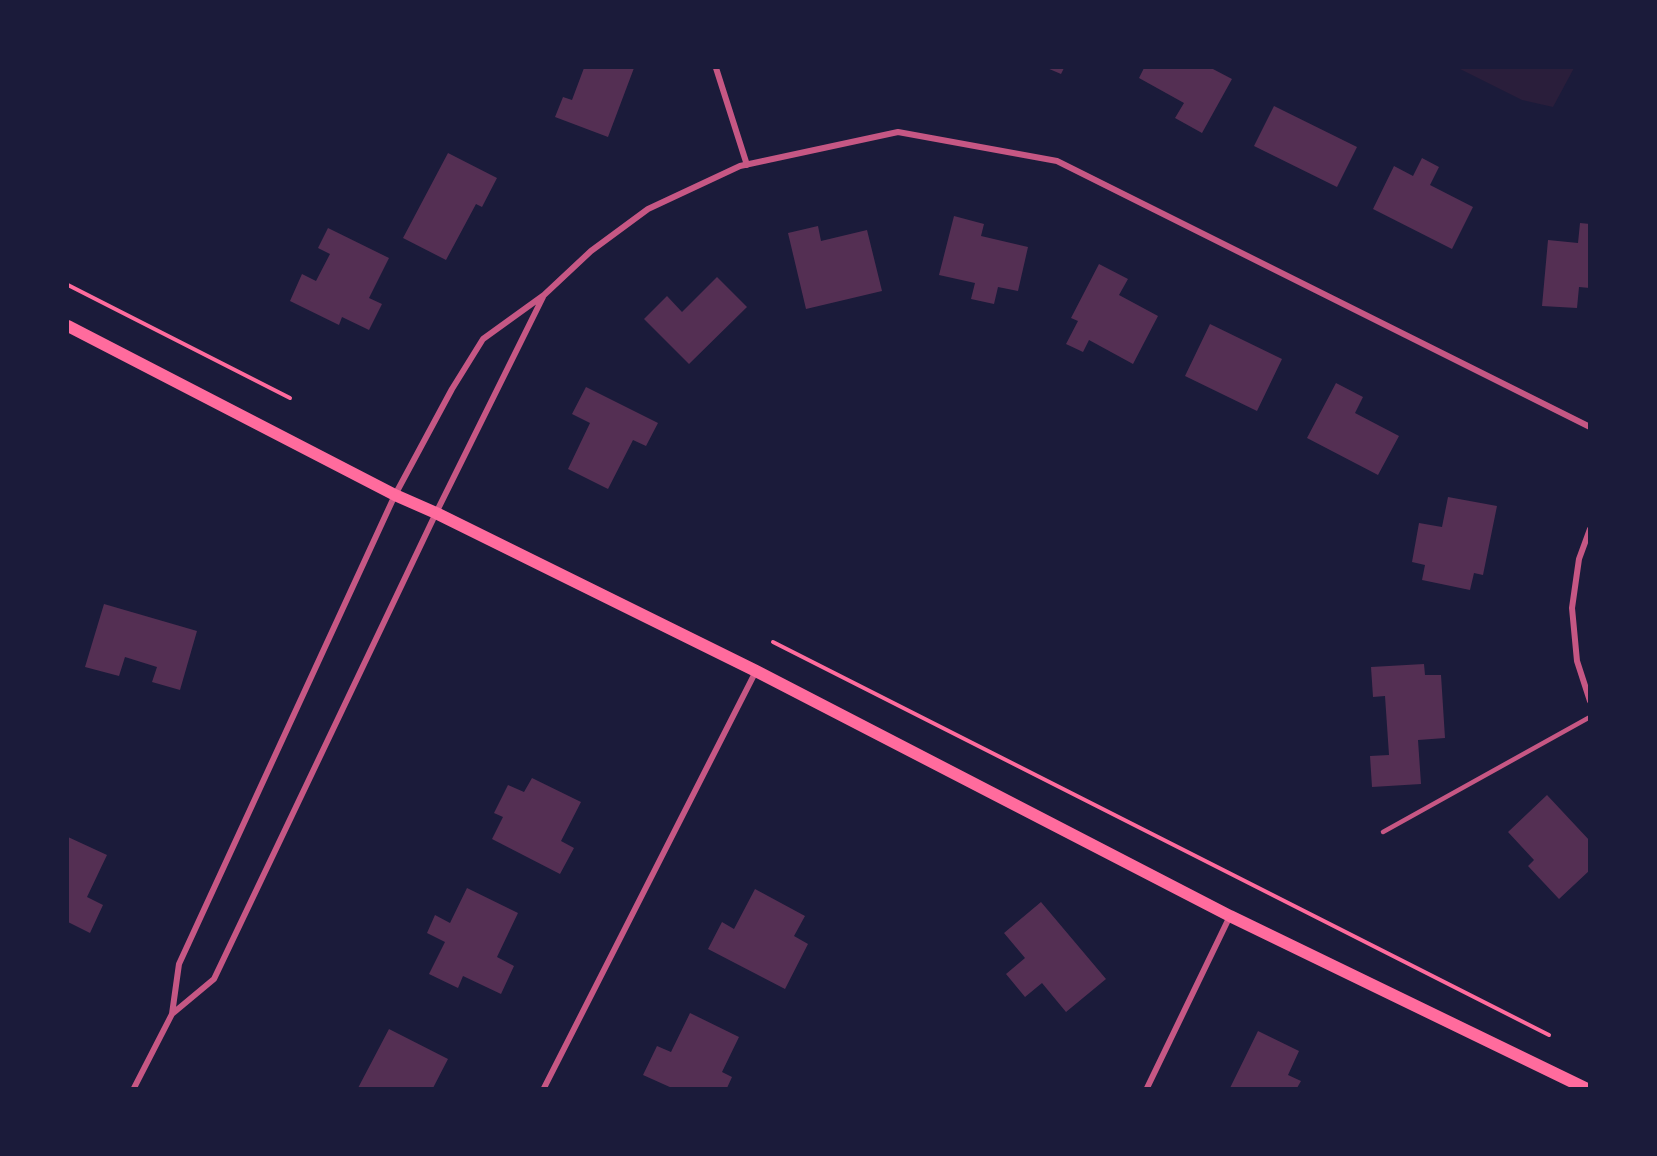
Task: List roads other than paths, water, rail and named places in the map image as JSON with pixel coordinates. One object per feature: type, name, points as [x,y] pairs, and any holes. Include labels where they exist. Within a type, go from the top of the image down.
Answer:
[{"type":"main road","points":[[68,326],[395,495],[756,671],[1230,916],[1585,1089]]},
{"type":"street","points":[[716,68],[747,165]]},
{"type":"street","points":[[134,1089],[172,1014],[179,964],[395,495],[452,389],[483,339],[544,295],[591,250],[648,209],[740,166],[898,132],[1057,160],[1590,427]]},
{"type":"street","points":[[172,1014],[214,979],[436,513],[544,295]]},
{"type":"street","points":[[1590,529],[1579,559],[1572,608],[1577,661],[1590,701]]},
{"type":"street","points":[[544,1089],[756,671]]},
{"type":"street","points":[[1147,1089],[1230,916]]},
{"type":"lane","points":[[1383,832],[1590,717]]}]
